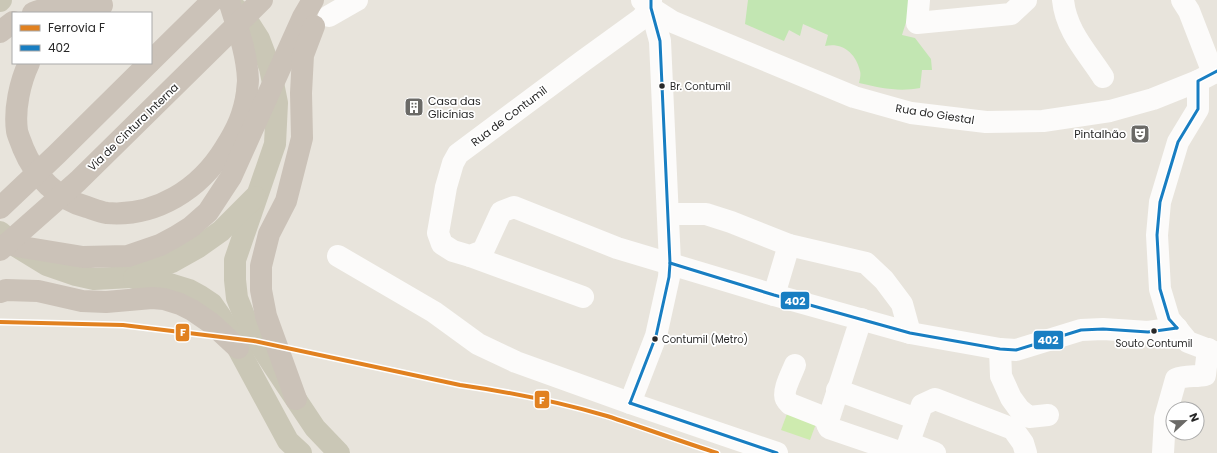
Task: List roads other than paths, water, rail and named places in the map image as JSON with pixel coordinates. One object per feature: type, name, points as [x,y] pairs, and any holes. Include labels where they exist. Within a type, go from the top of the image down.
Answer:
[{"type":"highway","name":"Via de Cintura Interna","points":[[8,248],[262,0]]},
{"type":"highway","points":[[8,248],[84,257],[128,256],[160,245],[191,227],[208,212],[232,177],[303,17],[313,0]]},
{"type":"highway","points":[[28,64],[25,71],[17,102],[17,131],[27,157],[38,175],[55,192],[75,204],[106,212],[128,213],[148,210],[174,199],[198,182],[217,162],[233,135],[244,109],[248,81],[244,50],[223,1],[152,60]]},
{"type":"highway","points":[[37,12],[58,6],[82,3],[102,6]]},
{"type":"highway","points":[[296,399],[266,316],[261,290],[261,266],[269,234],[286,201],[302,138],[301,93],[303,55],[326,8]]},
{"type":"highway","points":[[0,32],[12,23]]},
{"type":"highway","points":[[0,208],[148,64]]},
{"type":"highway","points":[[0,292],[6,290],[38,291],[82,301],[106,302],[152,298],[164,299],[192,310],[211,323],[238,348]]},
{"type":"main road","points":[[223,1],[243,14],[259,39],[270,68],[278,103],[275,144],[235,260],[235,280],[238,298],[249,328],[315,428],[339,453]]},
{"type":"main road","points":[[130,278],[172,262],[197,248],[221,231],[257,195]]},
{"type":"main road","points":[[0,232],[8,248],[47,265],[76,275],[94,279],[130,278],[144,281],[160,281],[189,290],[212,304],[221,316],[288,441],[301,453]]},
{"type":"street","points":[[326,8],[357,0]]},
{"type":"street","points":[[919,0],[917,23],[1011,14],[1026,0]]},
{"type":"street","points":[[1063,0],[1069,26],[1103,77]]},
{"type":"street","points":[[1163,453],[1165,418],[1176,379],[1182,376],[1197,377],[1205,375],[1212,351],[1188,342],[1169,319],[1160,289],[1157,235],[1160,202],[1178,142],[1198,109],[1209,75],[1189,12],[1182,0]]},
{"type":"street","points":[[630,403],[656,336],[669,277],[670,263],[660,41],[648,3]]},
{"type":"street","name":"Rua do Giestal","points":[[648,3],[673,22],[854,98],[911,113],[986,122],[1043,121],[1110,111],[1153,99],[1209,75]]},
{"type":"street","name":"Rua de Contumil","points":[[583,297],[453,250],[442,244],[438,233],[446,187],[453,163],[458,154],[642,19],[648,3]]},
{"type":"street","points":[[470,256],[483,251],[501,212],[514,207],[618,248],[774,295],[910,333],[1000,349],[1016,350],[1081,330],[1103,329],[1148,332],[1177,328]]},
{"type":"street","points":[[668,214],[706,214],[731,222],[789,245],[866,263],[884,280],[902,304],[910,333]]},
{"type":"street","points":[[774,295],[789,245]]},
{"type":"street","points":[[338,256],[434,312],[478,344],[516,362],[777,453]]},
{"type":"street","points":[[861,320],[828,419],[827,424],[829,428],[905,450],[935,453]]},
{"type":"street","points":[[1000,349],[1001,376],[1011,398],[1019,409],[1029,417],[1048,415]]},
{"type":"street","points":[[795,364],[784,394],[786,400],[790,404],[828,419]]},
{"type":"street","points":[[837,390],[917,419]]},
{"type":"street","points":[[905,450],[922,405],[935,399],[1013,429],[1023,443],[1026,453]]},
{"type":"rail line","name":"F","points":[[0,322],[123,325],[254,341],[460,385],[515,394],[571,406],[607,416],[717,453]]},
{"type":"place","name":"Br. Contumil","points":[[662,86]]},
{"type":"place","name":"Casa das Glicínias","points":[[414,107]]},
{"type":"place","name":"Pintalhão","points":[[1140,134]]},
{"type":"place","name":"Souto Contumil","points":[[1154,331]]},
{"type":"place","name":"Contumil (Metro)","points":[[655,339]]}]
